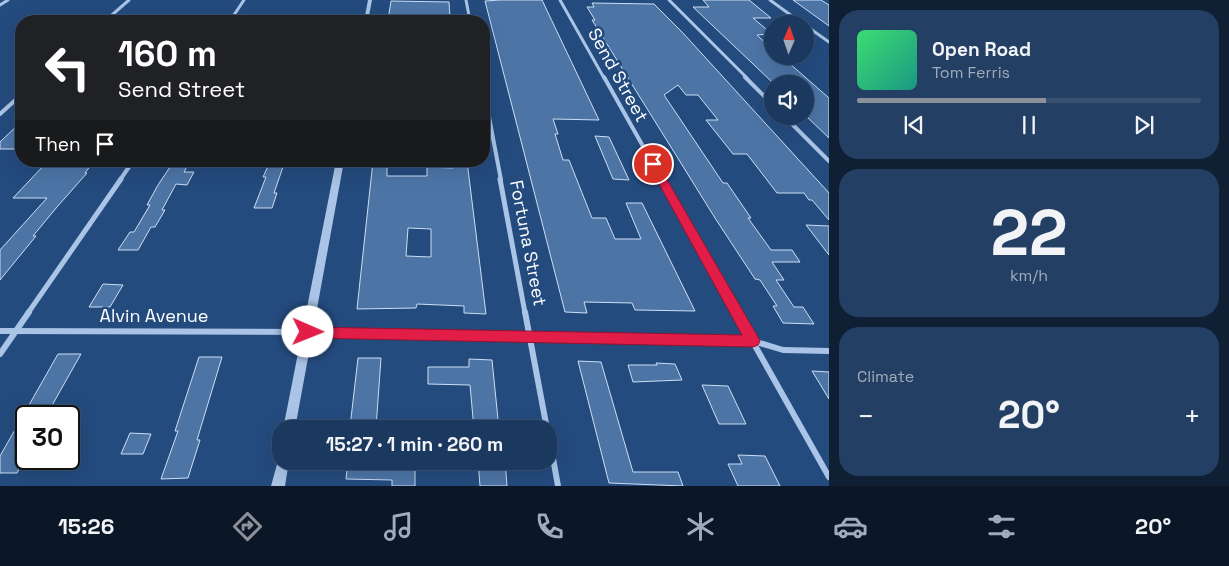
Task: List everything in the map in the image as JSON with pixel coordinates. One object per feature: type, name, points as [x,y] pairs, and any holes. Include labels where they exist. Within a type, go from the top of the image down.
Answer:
[{"type":"street","points":[[0,5],[8,0]]},
{"type":"street","points":[[112,15],[129,0]]},
{"type":"street","points":[[234,15],[244,0]]},
{"type":"street","points":[[367,15],[370,0]]},
{"type":"street","points":[[466,0],[469,15]]},
{"type":"street","name":"Send Street","points":[[560,0],[829,477]]},
{"type":"street","points":[[669,0],[764,96]]},
{"type":"street","points":[[770,0],[791,15]]},
{"type":"street","points":[[814,31],[829,42]]},
{"type":"street","points":[[0,114],[15,100]]},
{"type":"street","name":"Fortuna Street","points":[[490,124],[545,420]]},
{"type":"street","points":[[793,125],[829,161]]},
{"type":"street","points":[[0,354],[129,167]]},
{"type":"street","points":[[291,420],[339,167]]},
{"type":"street","name":"Alvin Avenue","points":[[0,331],[308,332],[753,341],[783,350],[829,351]]},
{"type":"street","points":[[278,486],[281,470]]},
{"type":"street","points":[[555,470],[558,486]]},
{"type":"building","points":[[542,0],[599,120],[553,119],[558,134],[555,134],[563,160],[569,160],[592,218],[606,218],[615,239],[641,239],[626,203],[642,203],[695,311],[635,310],[632,303],[584,302],[587,313],[565,312],[485,1]]},
{"type":"building","points":[[703,0],[749,0],[767,15],[764,15],[764,18],[753,18],[764,27],[764,35],[757,35],[764,42],[764,65],[791,65],[803,75],[765,75],[693,7],[709,7]]},
{"type":"building","points":[[793,0],[821,0],[829,5],[829,26]]},
{"type":"building","points":[[391,1],[449,2],[450,15],[389,15]]},
{"type":"building","points":[[592,3],[654,4],[682,32],[764,122],[764,125],[767,125],[829,193],[829,220],[804,193],[777,193],[747,154],[733,154],[706,120],[718,120],[698,95],[686,95],[678,85],[664,95],[723,183],[727,183],[751,218],[748,218],[771,250],[792,250],[800,262],[772,262],[784,280],[776,280],[794,307],[803,307],[814,324],[783,323],[773,306],[777,306],[760,280],[755,279],[715,218],[592,20],[595,20],[587,7],[594,7]]},
{"type":"building","points":[[814,85],[829,98],[829,138],[814,124]]},
{"type":"building","points":[[15,128],[15,149],[0,149],[0,142]]},
{"type":"building","points":[[595,136],[609,137],[629,180],[613,179]]},
{"type":"building","points":[[42,167],[90,167],[85,173],[87,173],[33,236],[36,236],[0,280],[0,250],[47,198],[13,198]]},
{"type":"building","points":[[170,167],[187,167],[184,172],[194,172],[187,185],[176,184],[162,210],[165,210],[155,227],[151,227],[138,250],[118,250],[130,232],[134,232],[150,205],[147,205]]},
{"type":"building","points":[[268,167],[283,167],[274,193],[277,193],[272,208],[254,208],[266,177],[263,177]]},
{"type":"building","points":[[372,167],[387,167],[387,176],[427,176],[427,167],[468,167],[486,314],[464,313],[464,306],[417,304],[416,308],[357,309]],"holes":[[[408,228],[431,229],[431,257],[406,256]]]},
{"type":"building","points":[[806,225],[829,226],[829,255]]},
{"type":"building","points":[[103,284],[123,285],[110,307],[89,307]]},
{"type":"building","points":[[58,354],[81,354],[52,405],[29,405]]},
{"type":"building","points":[[199,357],[222,357],[197,440],[200,440],[188,478],[161,479],[178,431],[175,431]]},
{"type":"building","points":[[358,358],[381,358],[377,420],[351,420]]},
{"type":"building","points":[[469,359],[492,360],[498,420],[473,420],[470,385],[428,384],[428,367],[469,367]]},
{"type":"building","points":[[578,361],[601,362],[633,472],[678,472],[683,486],[609,483]]},
{"type":"building","points":[[656,363],[675,364],[682,380],[633,382],[628,365],[657,365]]},
{"type":"building","points":[[812,371],[829,372],[829,399]]},
{"type":"building","points":[[702,385],[728,386],[746,424],[719,424]]},
{"type":"building","points":[[15,430],[15,470],[19,470],[17,473],[0,473],[0,456]]},
{"type":"building","points":[[130,433],[151,434],[143,454],[121,454]]},
{"type":"building","points":[[738,455],[765,456],[780,486],[738,486],[728,464],[742,464]]},
{"type":"building","points":[[347,470],[415,470],[415,486],[392,486],[392,480],[346,479]]},
{"type":"building","points":[[479,470],[506,470],[507,486],[480,486]]},
{"type":"route","points":[[308,332],[753,341],[653,164]]}]
